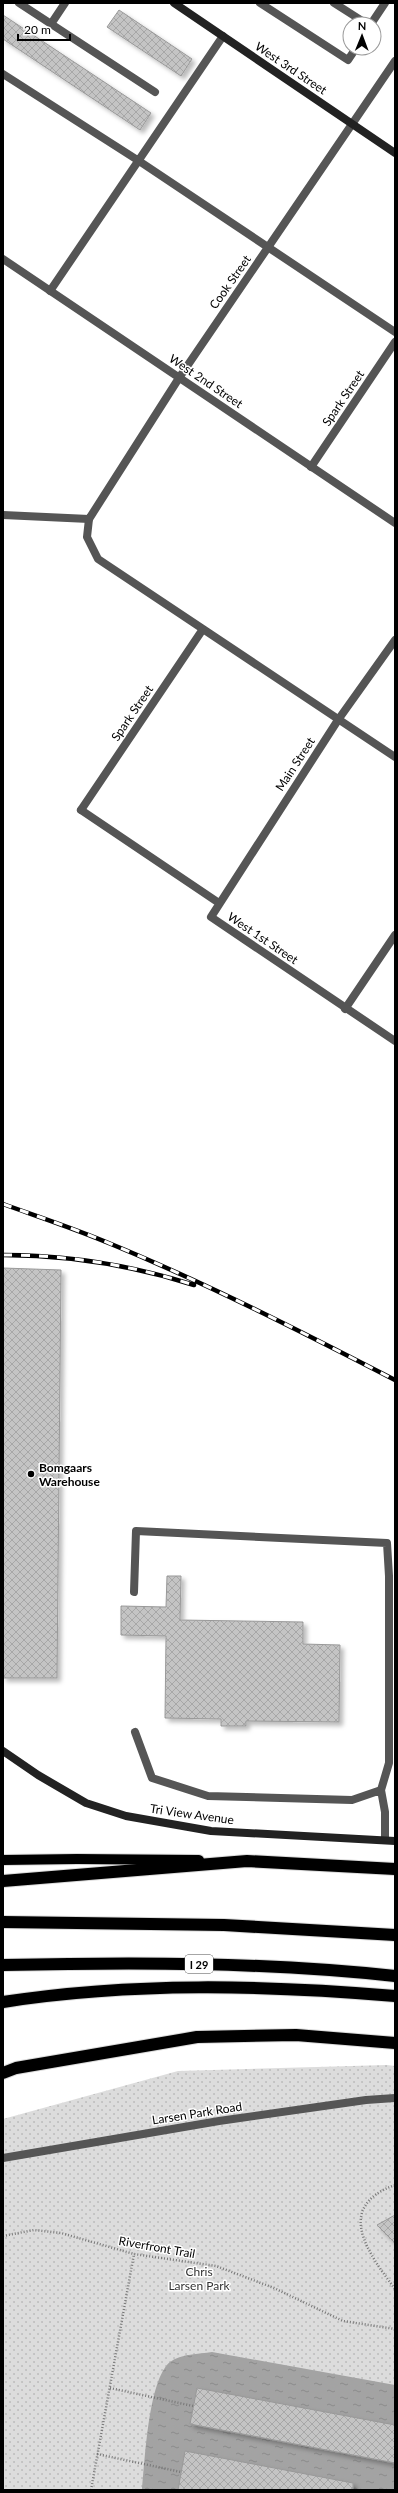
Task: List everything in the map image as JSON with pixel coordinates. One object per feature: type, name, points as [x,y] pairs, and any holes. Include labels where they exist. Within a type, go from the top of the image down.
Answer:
[{"type":"highway","points":[[3,1881],[247,1861],[395,1869]]},
{"type":"highway","points":[[3,1922],[224,1925],[395,1934]]},
{"type":"highway","name":"I 29","points":[[3,1965],[169,1963],[327,1969],[395,1976]]},
{"type":"highway","points":[[3,2002],[59,1994],[226,1986],[395,1996]]},
{"type":"highway","points":[[3,2073],[16,2068],[197,2037],[296,2035],[395,2043]]},
{"type":"main road","points":[[3,1860],[76,1859],[247,1861]]},
{"type":"street","points":[[19,3],[155,92]]},
{"type":"street","points":[[51,24],[65,3]]},
{"type":"street","name":"West 3rd Street","points":[[174,3],[395,153]]},
{"type":"street","points":[[260,3],[348,60],[351,56]]},
{"type":"street","points":[[334,3],[354,16]]},
{"type":"street","points":[[376,16],[385,3]]},
{"type":"street","points":[[50,291],[223,36]]},
{"type":"street","name":"Cook Street","points":[[89,519],[179,378],[395,61]]},
{"type":"street","points":[[3,74],[139,161],[395,332]]},
{"type":"street","name":"West 2nd Street","points":[[3,259],[395,523]]},
{"type":"street","name":"Spark Street","points":[[311,467],[395,342]]},
{"type":"street","points":[[3,516],[89,519],[87,537],[98,559],[395,757]]},
{"type":"street","name":"Spark Street","points":[[81,810],[203,629]]},
{"type":"street","name":"Main Street","points":[[219,903],[338,720],[395,640]]},
{"type":"street","name":"West 1st Street","points":[[81,810],[219,903],[211,917],[345,1009],[395,1041]]},
{"type":"street","points":[[345,1009],[395,936]]},
{"type":"street","points":[[134,1592],[136,1531],[387,1544],[389,1576],[389,1763],[381,1790],[386,1812],[385,1840]]},
{"type":"street","points":[[136,1732],[152,1778],[208,1796],[352,1800],[381,1790]]},
{"type":"street","name":"Tri View Avenue","points":[[3,1751],[38,1776],[86,1803],[126,1816],[211,1831],[395,1841]]},
{"type":"street","name":"Larsen Park Road","points":[[3,2158],[219,2121],[366,2100],[395,2098]]},
{"type":"path","points":[[395,2185],[378,2193],[363,2209],[360,2228],[367,2250],[395,2289]]},
{"type":"path","name":"Riverfront Trail","points":[[3,2236],[34,2230],[61,2233],[134,2254],[216,2266],[274,2288],[343,2321],[395,2329]]},
{"type":"path","points":[[91,2490],[134,2254]]},
{"type":"path","points":[[110,2388],[193,2406]]},
{"type":"path","points":[[98,2454],[181,2472]]},
{"type":"green space","name":"Chris Larsen Park","points":[[395,2066],[395,2490],[3,2490],[3,2119],[178,2071]]},
{"type":"water","points":[[212,2352],[395,2385],[395,2490],[142,2490],[146,2442],[152,2403],[163,2372],[174,2359]]},
{"type":"building","points":[[119,10],[192,59],[181,76],[107,27]]},
{"type":"building","points":[[3,15],[151,113],[140,130],[3,39]]},
{"type":"building","name":"Bomgaars Warehouse","points":[[3,1268],[61,1270],[57,1678],[3,1678]]},
{"type":"building","points":[[167,1576],[181,1576],[180,1620],[303,1622],[303,1644],[340,1645],[339,1722],[246,1721],[246,1726],[221,1726],[221,1719],[165,1718],[166,1636],[121,1635],[121,1606],[166,1607]]},
{"type":"building","points":[[395,2215],[395,2243],[377,2225]]},
{"type":"building","points":[[197,2388],[395,2425],[395,2463],[190,2424]]},
{"type":"building","points":[[185,2451],[353,2483],[353,2490],[178,2490]]},
{"type":"railway","points":[[3,1204],[71,1228],[183,1275],[290,1326],[395,1380]]},
{"type":"railway","points":[[3,1255],[28,1255],[100,1262],[147,1272],[194,1285]]},
{"type":"place","name":"Bomgaars Warehouse","points":[[31,1474]]}]
